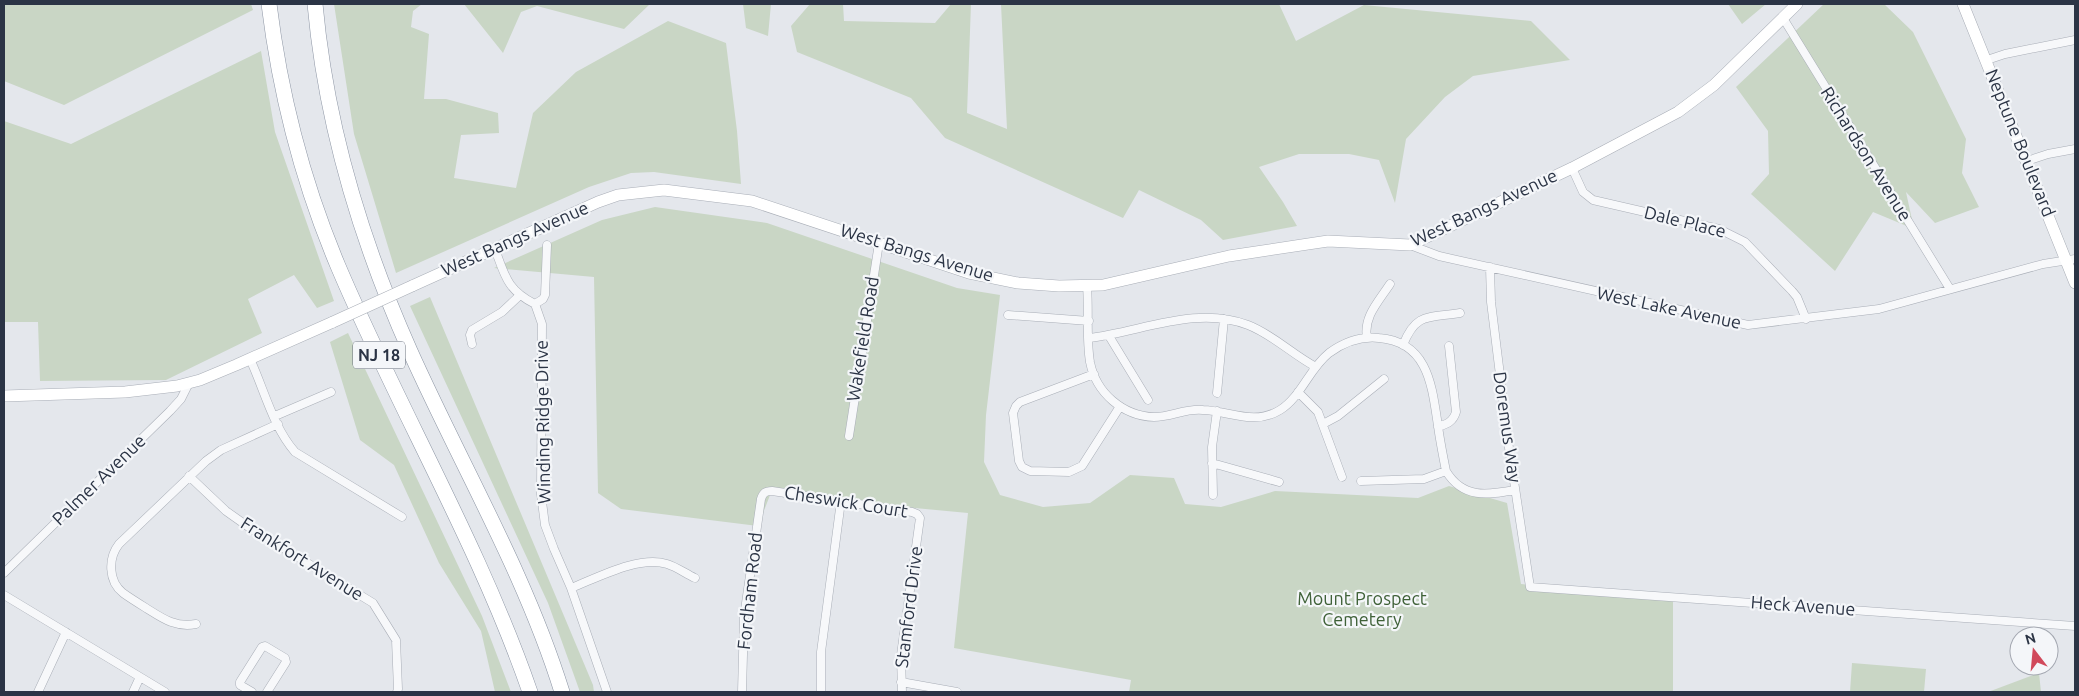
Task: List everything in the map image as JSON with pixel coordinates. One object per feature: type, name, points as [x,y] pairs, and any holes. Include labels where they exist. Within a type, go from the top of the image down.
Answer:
[{"type":"highway","name":"NJ 18","points":[[269,4],[277,59],[293,131],[324,229],[338,266],[380,360],[486,580],[530,692]]},
{"type":"highway","name":"NJ 18","points":[[315,4],[320,53],[333,123],[352,196],[370,253],[410,351],[520,582],[562,692]]},
{"type":"street","name":"West Bangs Avenue","points":[[4,396],[125,392],[159,389],[189,383],[250,359],[598,202],[618,195],[664,190],[752,201],[941,265],[1018,283],[1087,286],[1122,281],[1229,256],[1328,241],[1410,245],[1572,168],[1665,120],[1698,99],[1797,4]]},
{"type":"street","name":"Neptune Boulevard","points":[[1963,4],[2027,161],[2071,259],[2075,283]]},
{"type":"street","name":"Richardson Avenue","points":[[1782,18],[1950,289]]},
{"type":"street","points":[[1986,60],[2005,54],[2075,40]]},
{"type":"street","points":[[2027,161],[2048,154],[2075,149]]},
{"type":"street","name":"Dale Place","points":[[1572,168],[1583,192],[1593,200],[1720,229],[1737,237],[1797,297],[1806,320]]},
{"type":"street","name":"Wakefield Road","points":[[849,436],[879,243]]},
{"type":"street","points":[[495,248],[508,283],[520,296],[535,304],[543,299],[545,295],[547,245]]},
{"type":"street","name":"West Lake Avenue","points":[[1410,245],[1439,256],[1739,324],[1756,325],[1806,320],[1878,309],[2043,264],[2071,259]]},
{"type":"street","name":"Doremus Way","points":[[1490,267],[1491,302],[1515,490],[1530,587]]},
{"type":"street","points":[[1367,338],[1365,328],[1369,316],[1390,284]]},
{"type":"street","points":[[1087,286],[1089,352],[1094,374],[1098,384],[1119,408],[1154,417],[1196,410],[1217,411],[1246,418],[1266,417],[1288,404],[1316,367],[1331,352],[1353,341],[1367,338],[1382,338],[1403,345],[1422,363],[1429,375],[1446,471],[1456,484],[1471,492],[1482,494],[1515,490]]},
{"type":"street","points":[[472,344],[470,334],[472,330],[502,312],[520,296]]},
{"type":"street","name":"Winding Ridge Drive","points":[[535,304],[542,324],[542,505],[549,537],[571,588],[607,692]]},
{"type":"street","points":[[1403,345],[1408,331],[1416,322],[1423,318],[1460,314]]},
{"type":"street","points":[[1008,316],[1089,321]]},
{"type":"street","points":[[1090,338],[1109,336],[1183,320],[1200,318],[1224,319],[1255,328],[1316,367]]},
{"type":"street","points":[[1217,393],[1224,319]]},
{"type":"street","points":[[1109,336],[1148,400]]},
{"type":"street","points":[[1438,428],[1454,419],[1456,412],[1449,346]]},
{"type":"street","points":[[250,359],[278,424],[288,444],[295,452],[402,517]]},
{"type":"street","points":[[1094,374],[1020,402],[1016,406],[1013,413],[1019,461],[1022,468],[1030,471],[1069,472],[1076,470],[1082,466],[1119,408]]},
{"type":"street","points":[[1323,424],[1338,416],[1384,379]]},
{"type":"street","name":"Palmer Avenue","points":[[4,572],[170,411],[181,399],[189,383]]},
{"type":"street","points":[[275,416],[331,392]]},
{"type":"street","points":[[1298,392],[1313,405],[1323,424],[1342,477]]},
{"type":"street","points":[[1213,494],[1212,436],[1217,411]]},
{"type":"street","points":[[196,624],[176,624],[166,621],[122,593],[114,583],[111,566],[112,557],[119,544],[189,476],[221,450],[278,424]]},
{"type":"street","points":[[1212,463],[1279,482]]},
{"type":"street","points":[[1361,480],[1424,479],[1446,471]]},
{"type":"street","name":"Frankfort Avenue","points":[[189,476],[250,528],[373,603],[396,640],[398,689],[396,692]]},
{"type":"street","name":"Cheswick Court","points":[[766,491],[912,512],[917,514],[920,522]]},
{"type":"street","name":"Fordham Road","points":[[742,692],[744,617],[761,499],[762,494],[766,491]]},
{"type":"street","points":[[822,692],[821,652],[841,501]]},
{"type":"street","name":"Stamford Drive","points":[[902,692],[900,655],[920,522]]},
{"type":"street","points":[[571,588],[624,567],[638,564],[668,564],[695,578]]},
{"type":"street","name":"Heck Avenue","points":[[1530,587],[2075,626]]},
{"type":"street","points":[[4,595],[165,692]]},
{"type":"street","points":[[38,692],[66,632]]},
{"type":"street","points":[[247,691],[240,685],[240,682],[262,647],[265,646],[286,658],[286,662],[267,692]]},
{"type":"street","points":[[133,692],[140,677]]},
{"type":"street","points":[[901,682],[957,692]]},
{"type":"green space","points":[[4,4],[251,4],[253,10],[64,105],[4,81]]},
{"type":"green space","points":[[334,4],[422,4],[413,11],[411,27],[429,34],[424,99],[446,99],[498,113],[499,133],[461,135],[454,178],[516,188],[533,113],[576,72],[668,21],[726,43],[737,131],[741,184],[654,172],[631,173],[589,187],[396,273],[354,134]]},
{"type":"green space","points":[[464,4],[650,4],[624,29],[537,6],[521,12],[503,53]]},
{"type":"green space","points":[[743,4],[771,4],[768,36],[746,28]]},
{"type":"green space","points":[[810,4],[843,4],[844,21],[935,23],[951,4],[971,4],[967,113],[1007,129],[1001,4],[1279,4],[1296,41],[1364,5],[1531,21],[1570,60],[1473,76],[1445,97],[1406,139],[1395,203],[1379,160],[1349,154],[1299,154],[1259,167],[1297,226],[1223,240],[1201,220],[1139,190],[1123,218],[945,138],[911,98],[797,52],[791,26]]},
{"type":"green space","points":[[1728,4],[1766,4],[1742,24]]},
{"type":"green space","points":[[1824,4],[1884,4],[1913,32],[1966,139],[1962,173],[1979,207],[1935,223],[1906,192],[1914,229],[1873,212],[1835,271],[1751,194],[1769,174],[1768,131],[1736,87]]},
{"type":"green space","points":[[261,51],[275,132],[334,301],[317,308],[294,275],[248,299],[262,333],[166,380],[40,381],[38,322],[4,322],[4,121],[71,144]]},
{"type":"green space","name":"Mount Prospect Cemetery","points":[[655,207],[767,223],[957,288],[1000,295],[986,415],[984,462],[1000,495],[1043,507],[1090,503],[1130,475],[1174,478],[1185,504],[1221,507],[1275,491],[1418,498],[1449,486],[1507,503],[1521,584],[1673,597],[1673,692],[1129,692],[1131,680],[954,648],[968,513],[851,502],[772,490],[758,526],[621,509],[598,493],[594,277],[494,268],[602,220]]},
{"type":"green space","points":[[430,297],[593,685],[594,692],[580,692],[548,603],[410,306]]},
{"type":"green space","points":[[348,333],[482,616],[511,692],[495,692],[481,631],[439,563],[394,465],[360,440],[330,342]]},
{"type":"green space","points":[[1852,663],[1926,669],[1924,692],[1850,692]]},
{"type":"green space","points":[[2031,676],[2039,676],[2041,692],[1988,692]]}]
